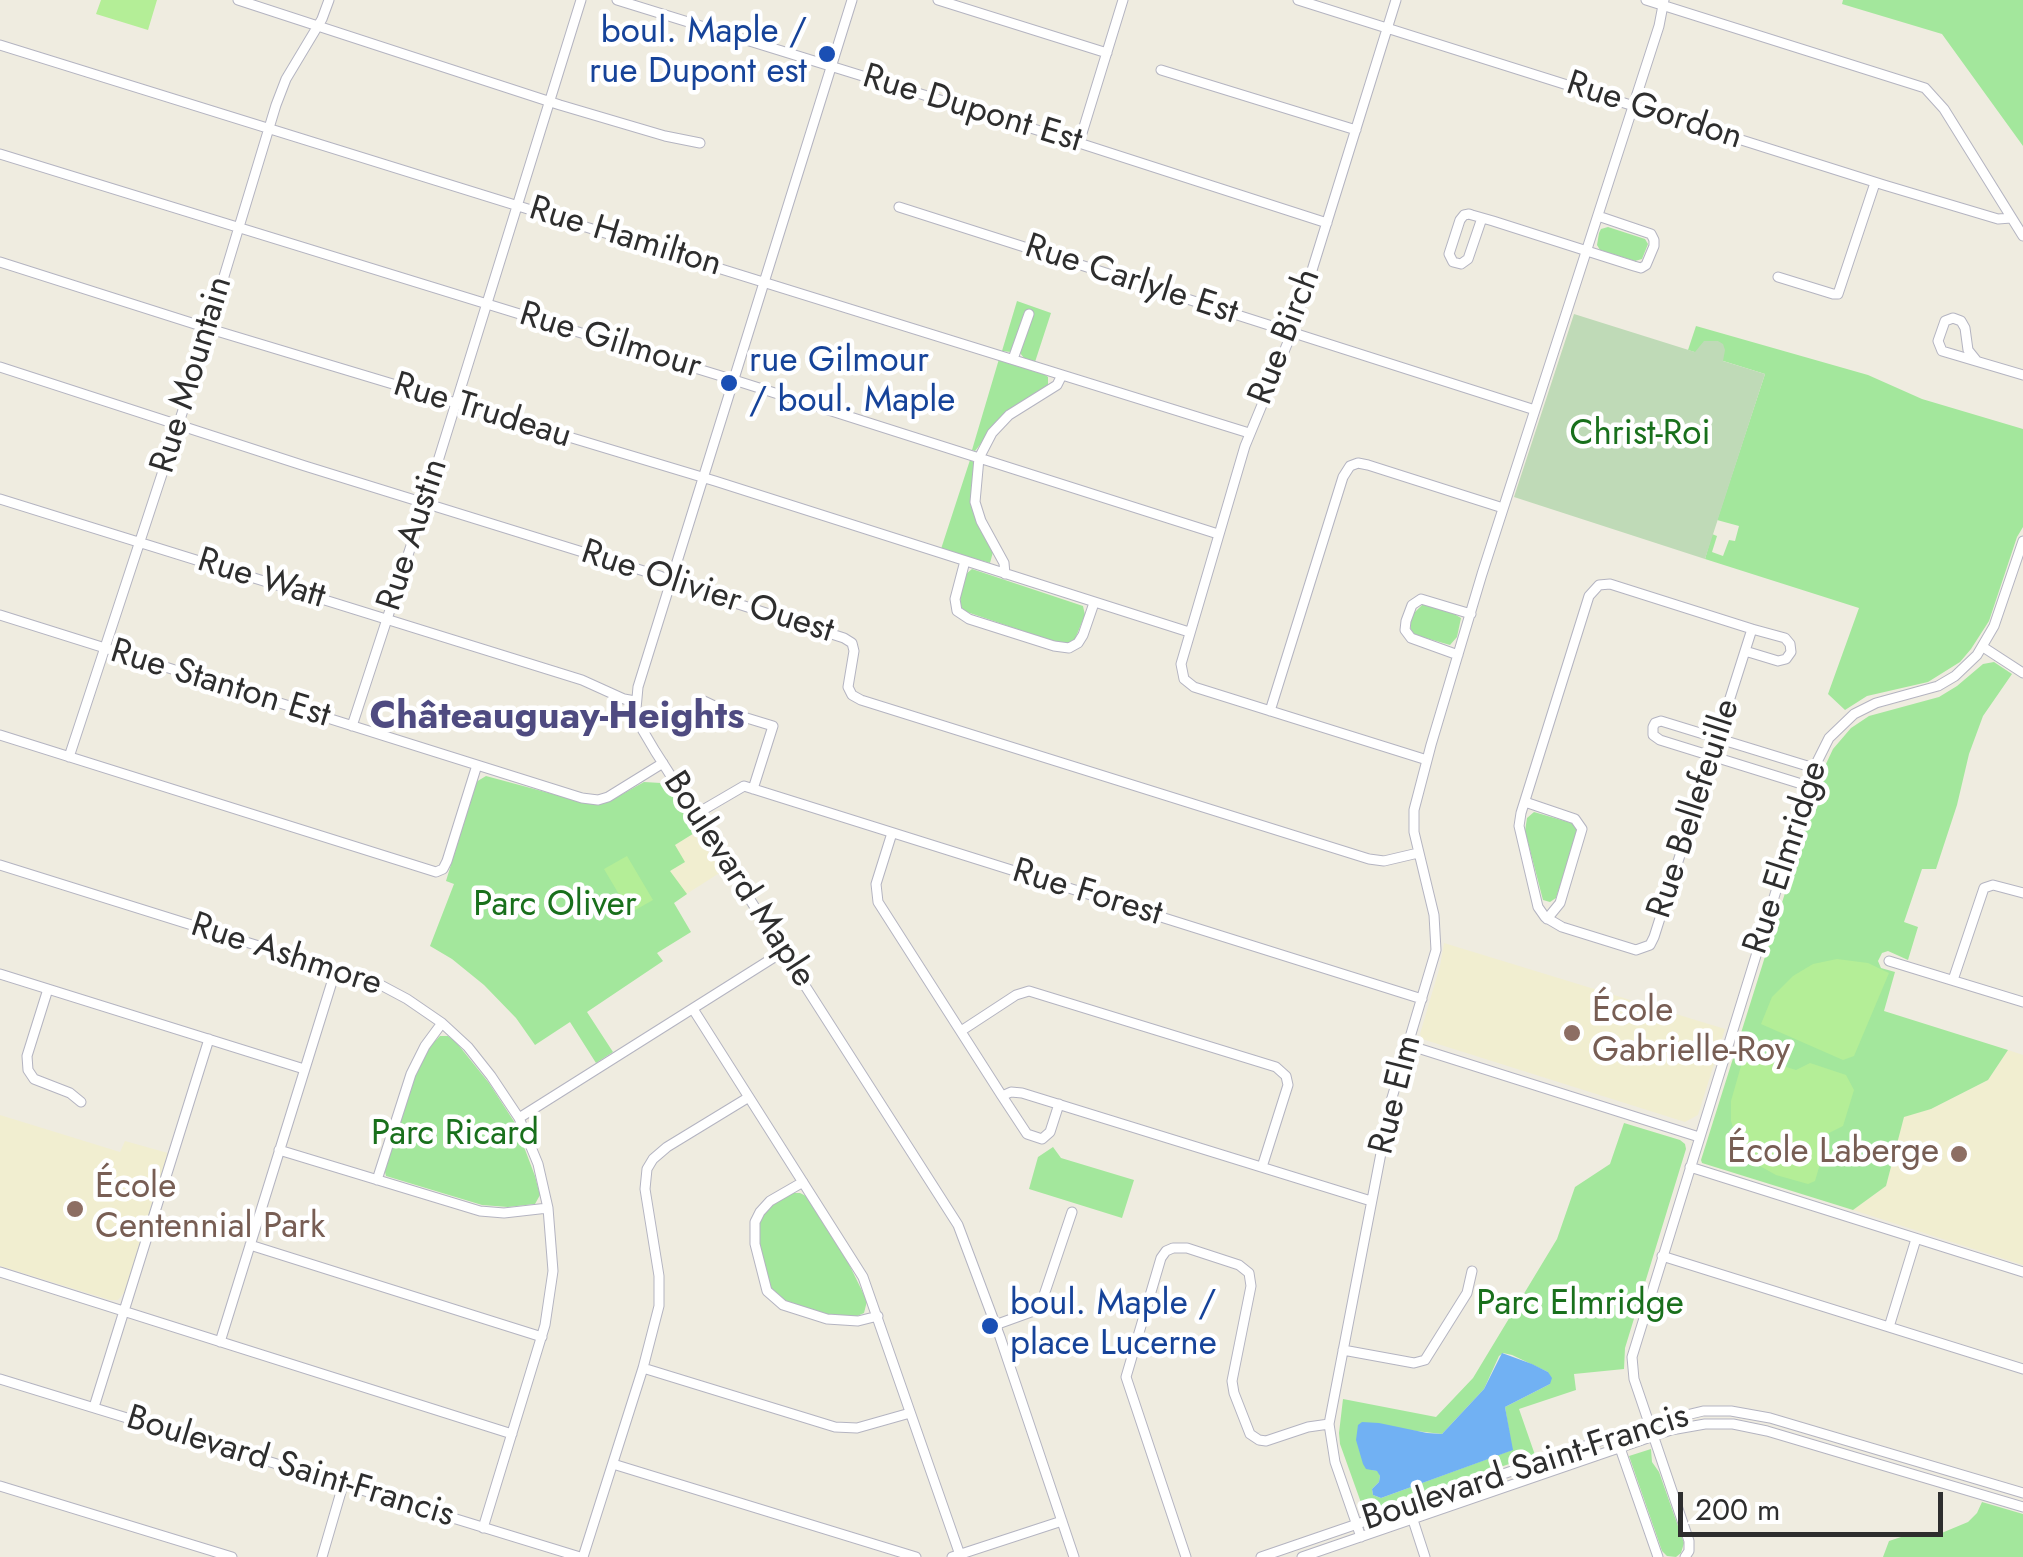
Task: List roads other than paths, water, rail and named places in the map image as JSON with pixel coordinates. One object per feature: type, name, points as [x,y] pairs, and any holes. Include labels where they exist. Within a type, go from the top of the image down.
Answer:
[{"type":"street","points":[[238,0],[648,132],[700,143]]},
{"type":"street","name":"Rue Mountain","points":[[68,757],[178,424],[269,127],[286,79],[329,0]]},
{"type":"street","name":"Rue Austin","points":[[352,726],[582,0]]},
{"type":"street","name":"Rue Dupont Est","points":[[616,0],[1327,223]]},
{"type":"street","points":[[635,702],[852,0]]},
{"type":"street","points":[[938,0],[1107,53]]},
{"type":"street","points":[[1079,143],[1123,0]]},
{"type":"street","name":"Rue Gordon","points":[[1298,0],[1875,182],[1998,219],[2011,218]]},
{"type":"street","name":"Rue Birch","points":[[1270,711],[1194,688],[1182,674],[1181,658],[1249,433],[1291,332],[1396,0]]},
{"type":"street","points":[[1646,0],[1925,88],[1944,109],[2023,236]]},
{"type":"street","name":"Rue Elm","points":[[1361,1537],[1335,1462],[1329,1424],[1391,1101],[1432,966],[1436,934],[1414,818],[1470,614],[1664,3]]},
{"type":"street","name":"Rue Hamilton","points":[[0,44],[1249,433]]},
{"type":"street","points":[[1161,70],[1356,130]]},
{"type":"street","name":"Rue Gilmour","points":[[0,154],[1218,534]]},
{"type":"street","points":[[1778,277],[1838,294],[1875,182]]},
{"type":"street","name":"Rue Carlyle Est","points":[[898,207],[1536,410]]},
{"type":"street","points":[[1482,218],[1468,259],[1456,263],[1449,254],[1460,220],[1466,214],[1482,218],[1641,268],[1646,265],[1655,243],[1651,234],[1598,216]]},
{"type":"street","name":"Rue Trudeau","points":[[0,262],[1189,632]]},
{"type":"street","points":[[1013,359],[1028,314]]},
{"type":"street","points":[[1976,360],[1968,350],[1961,321],[1944,321],[1938,340],[1946,353],[2023,375]]},
{"type":"street","name":"Rue Olivier Ouest","points":[[0,367],[847,639],[854,651],[848,687],[861,700],[1368,859],[1384,862],[1418,853]]},
{"type":"street","points":[[1006,574],[977,511],[974,496],[979,458],[992,433],[1008,415],[1057,385],[1062,375]]},
{"type":"street","points":[[1427,760],[1270,711],[1343,477],[1350,466],[1362,463],[1503,508]]},
{"type":"street","name":"Rue Watt","points":[[0,499],[582,680],[635,702]]},
{"type":"street","name":"Rue Elmridge","points":[[1685,1557],[1689,1541],[1634,1379],[1632,1356],[1808,786],[1829,738],[1854,714],[1876,703],[1938,686],[1967,666],[1994,626],[2023,542]]},
{"type":"street","points":[[965,561],[955,599],[958,611],[968,619],[1069,648],[1083,635],[1094,603]]},
{"type":"street","name":"Rue Bellefeuille","points":[[1745,651],[1778,661],[1786,659],[1790,644],[1785,638],[1610,584],[1594,588],[1520,820],[1538,906],[1547,919],[1636,950],[1650,945],[1752,629]]},
{"type":"street","points":[[1458,654],[1411,638],[1405,630],[1406,621],[1412,605],[1421,599],[1470,614]]},
{"type":"street","name":"Rue Stanton Est","points":[[0,615],[582,798],[598,800],[620,791],[663,764]]},
{"type":"street","points":[[1983,647],[2023,673]]},
{"type":"street","points":[[696,814],[739,788],[753,789],[773,726],[704,701]]},
{"type":"street","name":"Boulevard Maple","points":[[635,702],[642,729],[663,764],[955,1218],[1074,1557]]},
{"type":"street","points":[[1808,786],[1656,738],[1652,727],[1662,721],[1814,768]]},
{"type":"street","points":[[0,735],[440,872],[447,861],[477,765]]},
{"type":"street","name":"Rue Forest","points":[[753,789],[1422,999]]},
{"type":"street","points":[[1525,802],[1576,818],[1582,828],[1560,903],[1547,919]]},
{"type":"street","points":[[892,832],[876,896],[1027,1134],[1046,1138],[1059,1104]]},
{"type":"street","name":"Rue Ashmore","points":[[0,865],[365,979],[396,993],[442,1023],[486,1070],[519,1118],[538,1164],[548,1208],[554,1271],[542,1337],[482,1528]]},
{"type":"street","points":[[1953,980],[1986,886],[2023,893]]},
{"type":"street","points":[[519,1118],[784,951]]},
{"type":"street","points":[[1889,961],[2023,1002]]},
{"type":"street","points":[[220,1342],[336,970]]},
{"type":"street","points":[[0,974],[304,1069]]},
{"type":"street","points":[[48,989],[27,1066],[34,1079],[70,1093],[81,1102]]},
{"type":"street","points":[[961,1032],[1016,995],[1029,991],[1276,1067],[1286,1076],[1288,1085],[1262,1168]]},
{"type":"street","points":[[693,1009],[859,1270],[878,1316],[956,1556],[1062,1521]]},
{"type":"street","points":[[377,1180],[410,1074],[442,1023]]},
{"type":"street","points":[[94,1408],[209,1039]]},
{"type":"street","points":[[1408,1046],[1699,1137]]},
{"type":"street","points":[[1002,1096],[1016,1092],[1059,1104],[1371,1201]]},
{"type":"street","points":[[582,1557],[658,1314],[660,1296],[645,1189],[647,1169],[667,1148],[749,1096]]},
{"type":"street","points":[[279,1150],[488,1212],[504,1214],[548,1208]]},
{"type":"street","points":[[1690,1167],[2023,1272]]},
{"type":"street","points":[[803,1182],[770,1201],[755,1222],[755,1244],[767,1290],[777,1302],[827,1319],[878,1316]]},
{"type":"street","points":[[995,1325],[1031,1312],[1042,1301],[1072,1212]]},
{"type":"street","points":[[1889,1327],[1916,1239]]},
{"type":"street","points":[[250,1246],[542,1337]]},
{"type":"street","points":[[1186,1557],[1126,1377],[1166,1252],[1186,1248],[1249,1273],[1250,1286],[1232,1381],[1250,1434],[1266,1441],[1329,1424]]},
{"type":"street","points":[[1662,1256],[2023,1369]]},
{"type":"street","points":[[1343,1350],[1414,1364],[1426,1360],[1468,1293],[1472,1271]]},
{"type":"street","points":[[0,1272],[512,1434]]},
{"type":"street","points":[[642,1368],[835,1428],[857,1428],[910,1414]]},
{"type":"street","name":"Boulevard Saint-Francis","points":[[0,1379],[582,1557]]},
{"type":"street","name":"Boulevard Saint-Francis","points":[[1262,1557],[1648,1424],[1713,1410],[1762,1416],[2023,1493]]},
{"type":"street","name":"Boulevard Saint-Francis","points":[[1302,1557],[1653,1436],[1705,1424],[1750,1427],[2023,1507]]},
{"type":"street","points":[[1620,1448],[1658,1557]]},
{"type":"street","points":[[613,1464],[916,1557]]},
{"type":"street","points":[[322,1557],[343,1485]]},
{"type":"street","points":[[0,1486],[232,1557]]},
{"type":"street","points":[[1408,1507],[1425,1557]]},
{"type":"water","points":[[1502,1353],[1548,1372],[1552,1378],[1550,1384],[1505,1407],[1513,1450],[1381,1498],[1373,1495],[1372,1489],[1380,1476],[1363,1464],[1356,1440],[1358,1425],[1379,1423],[1442,1434],[1484,1389]]},
{"type":"place","name":"boul. Maple / rue Dupont est","points":[[827,54]]},
{"type":"place","name":"rue Gilmour / boul. Maple","points":[[729,383]]},
{"type":"place","name":"École Gabrielle-Roy","points":[[1572,1033]]},
{"type":"place","name":"École Laberge","points":[[1959,1154]]},
{"type":"place","name":"École Centennial Park","points":[[75,1209]]},
{"type":"place","name":"boul. Maple / place Lucerne","points":[[990,1326]]},
{"type":"district","name":"Châteauguay-Heights","points":[[557,719]]},
{"type":"park label","name":"Christ-Roi","points":[[1640,436]]},
{"type":"park label","name":"Parc Oliver","points":[[555,907]]},
{"type":"park label","name":"Parc Ricard","points":[[455,1136]]},
{"type":"park label","name":"Parc Elmridge","points":[[1580,1306]]}]
